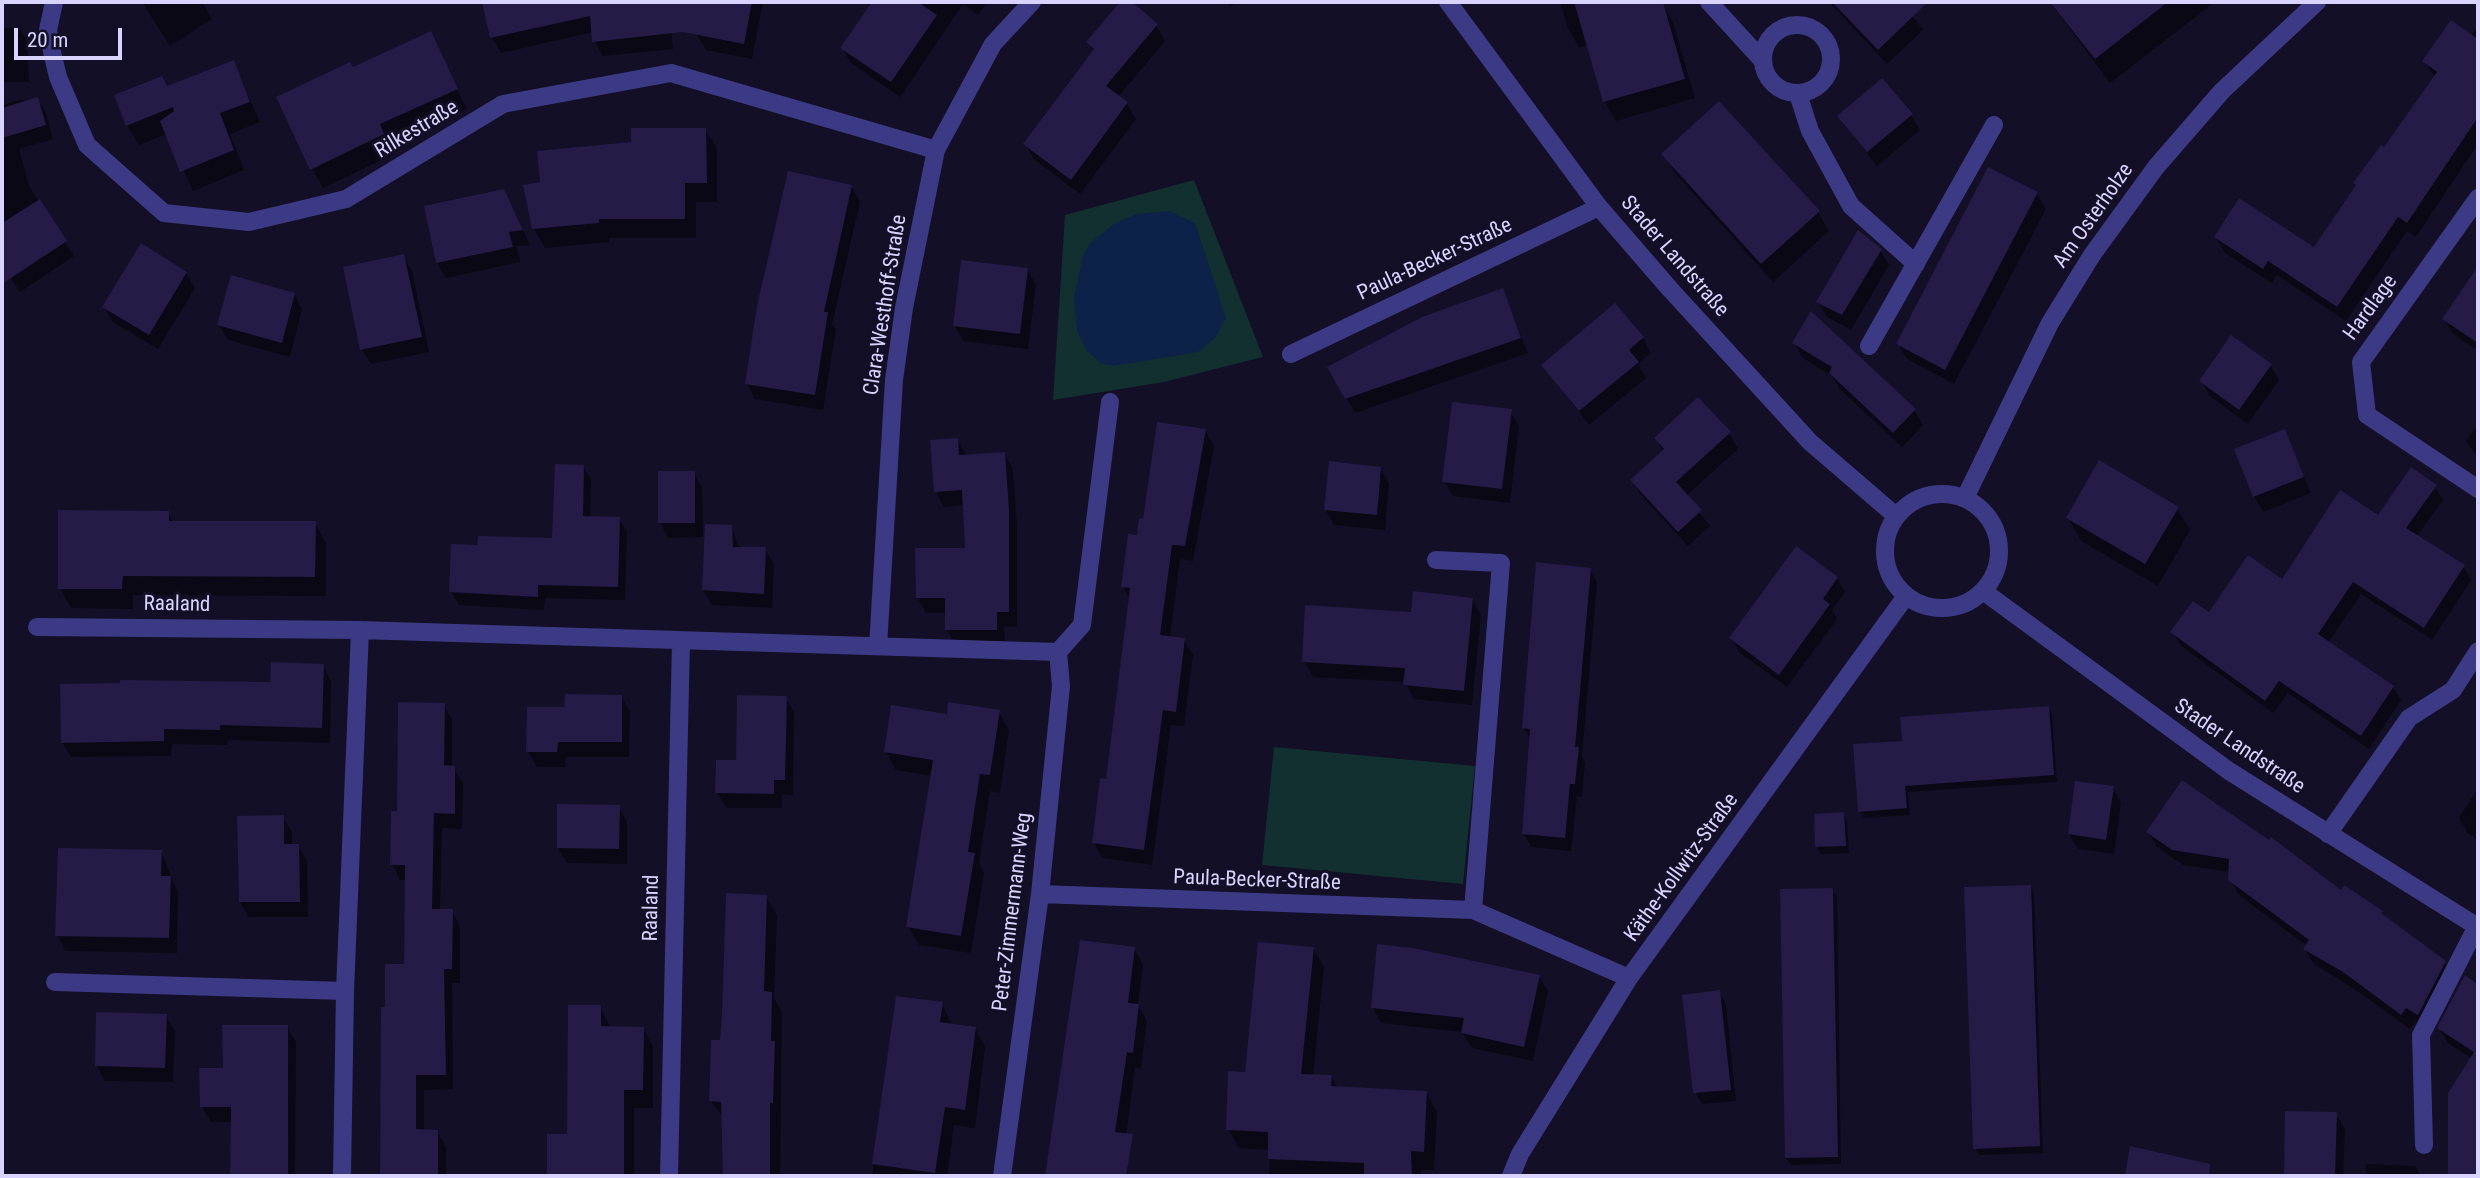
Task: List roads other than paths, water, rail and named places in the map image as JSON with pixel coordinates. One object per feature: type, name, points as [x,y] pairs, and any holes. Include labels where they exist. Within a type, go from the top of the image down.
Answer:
[{"type":"street","name":"Rilkestraße","points":[[54,2],[48,30],[52,52],[58,77],[87,145],[164,212],[248,222],[346,199],[503,104],[671,73],[936,150]]},
{"type":"street","name":"Clara-Westhoff-Straße","points":[[878,646],[894,380],[904,308],[936,150],[993,44],[1032,2]]},
{"type":"street","name":"Stader Landstraße","points":[[1448,2],[1599,207],[1810,442],[1896,516]]},
{"type":"street","points":[[1709,2],[1762,60],[1769,80],[1787,92],[1798,94],[1819,86],[1830,66],[1830,55],[1820,34],[1800,25],[1778,30],[1770,38],[1762,60]]},
{"type":"street","name":"Am Osterholze","points":[[1965,498],[2050,323],[2092,255],[2156,167],[2222,91],[2317,2]]},
{"type":"street","points":[[1798,94],[1810,131],[1851,206],[1916,264]]},
{"type":"street","points":[[1869,346],[1994,125]]},
{"type":"street","name":"Hardlage","points":[[2478,198],[2361,362],[2367,415],[2478,489]]},
{"type":"street","name":"Paula-Becker-Straße","points":[[1291,354],[1599,207]]},
{"type":"street","points":[[878,646],[1058,652],[1082,625],[1110,402]]},
{"type":"street","points":[[1940,493],[1965,498],[1990,520],[1997,537],[1999,556],[1994,575],[1983,591],[1966,603],[1945,608],[1924,606],[1906,596],[1891,579],[1884,558],[1886,535],[1896,516],[1908,504],[1923,496],[1940,493]]},
{"type":"street","points":[[1436,560],[1501,562],[1473,911]]},
{"type":"street","name":"Stader Landstraße","points":[[1983,591],[2229,771],[2478,926]]},
{"type":"street","name":"Käthe-Kollwitz-Straße","points":[[1511,1176],[1520,1154],[1629,978],[1906,596]]},
{"type":"street","name":"Raaland","points":[[37,627],[360,630],[878,646]]},
{"type":"street","points":[[342,1176],[345,991],[360,630]]},
{"type":"street","name":"Raaland","points":[[669,1176],[681,641]]},
{"type":"street","points":[[2328,834],[2409,718],[2453,690],[2478,651]]},
{"type":"street","name":"Peter-Zimmermann-Weg","points":[[1002,1176],[1040,894],[1061,687],[1058,652]]},
{"type":"street","name":"Paula-Becker-Straße","points":[[1040,894],[1473,911],[1629,978]]},
{"type":"street","points":[[2424,1145],[2421,1035],[2478,926]]},
{"type":"street","points":[[55,982],[345,991]]},
{"type":"water","points":[[1170,211],[1195,223],[1226,318],[1216,337],[1198,352],[1113,366],[1101,363],[1087,351],[1077,331],[1074,298],[1083,255],[1090,243],[1114,224],[1137,214]]}]
